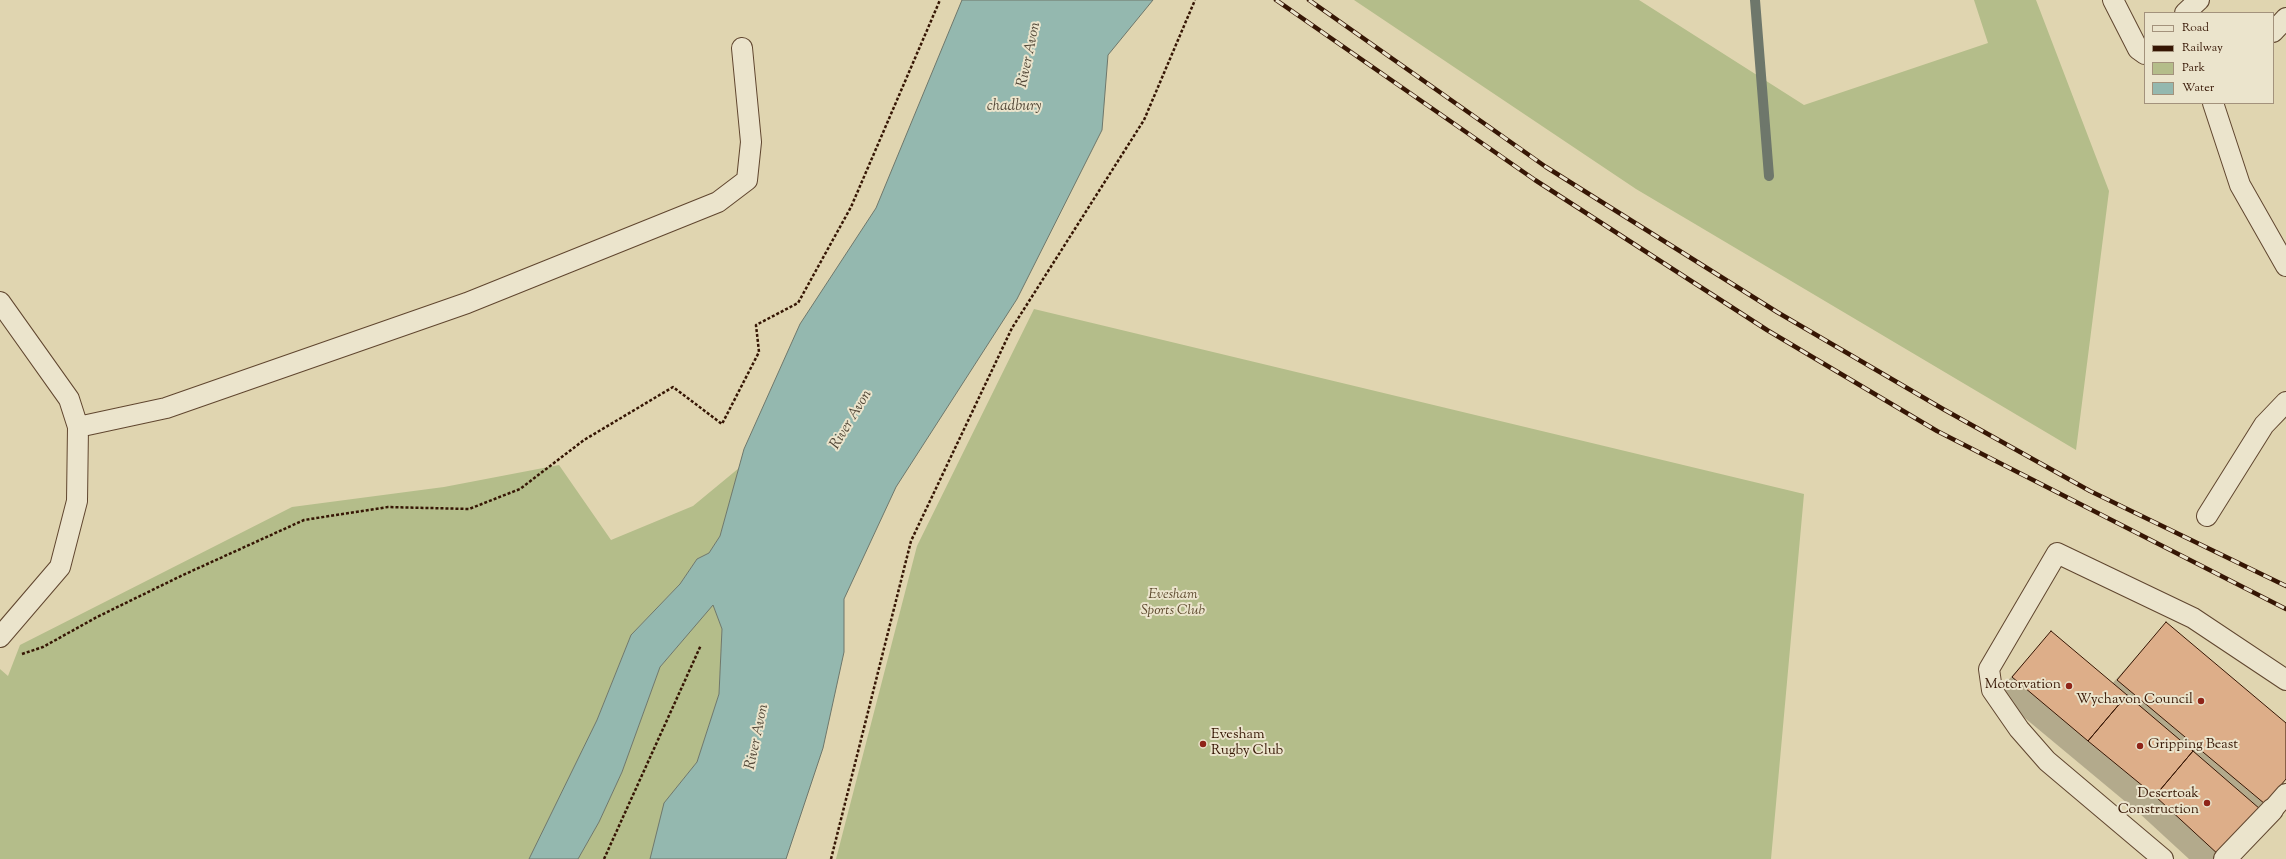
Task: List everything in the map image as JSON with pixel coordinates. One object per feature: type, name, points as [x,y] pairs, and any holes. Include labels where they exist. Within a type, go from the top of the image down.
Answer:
[{"type":"street","points":[[2225,859],[2272,810]]},
{"type":"lane","points":[[2186,12],[2199,0]]},
{"type":"lane","points":[[2116,3],[2138,49],[2144,53]]},
{"type":"lane","points":[[2274,31],[2286,18]]},
{"type":"lane","points":[[78,428],[166,408],[467,303],[718,202],[746,180],[751,142],[742,48]]},
{"type":"lane","points":[[2213,104],[2240,185],[2286,266]]},
{"type":"lane","points":[[0,302],[69,399],[78,428],[77,501],[60,567],[0,638]]},
{"type":"lane","points":[[2207,516],[2264,425],[2286,402]]},
{"type":"lane","points":[[2163,859],[2047,761],[2019,729],[1992,690],[1989,669],[2057,553],[2193,618],[2286,680]]},
{"type":"lane","points":[[2272,810],[2286,794]]},
{"type":"path","points":[[18,656],[43,646],[97,617],[183,575],[304,520],[388,507],[469,509],[520,489],[584,440],[673,387],[722,424],[759,352],[756,326],[798,303],[851,207],[940,0]]},
{"type":"path","points":[[831,859],[911,541],[1012,328],[1144,120],[1196,0]]},
{"type":"path","points":[[604,859],[701,645]]},
{"type":"green space","points":[[1354,0],[1639,0],[1804,105],[1988,43],[1974,0],[2036,0],[2109,191],[2076,450],[1636,189]]},
{"type":"green space","name":"Evesham Sports Club","points":[[1034,309],[1804,494],[1771,859],[836,859],[917,546]]},
{"type":"green space","points":[[559,465],[611,540],[693,506],[739,468],[720,536],[709,553],[697,559],[680,584],[631,635],[597,720],[529,859],[0,859],[0,669],[8,676],[20,645],[292,507],[444,487]]},
{"type":"green space","points":[[713,604],[722,629],[719,694],[697,762],[664,804],[650,859],[578,859],[599,822],[622,772],[660,667]]},
{"type":"water","name":"chadbury","points":[[962,0],[1153,0],[1108,55],[1102,130],[1017,299],[896,487],[844,599],[844,652],[823,748],[786,859],[650,859],[664,803],[697,762],[719,694],[722,629],[713,605],[660,667],[622,772],[599,822],[578,859],[529,859],[597,720],[631,635],[680,584],[697,559],[709,553],[720,536],[744,449],[800,324],[876,208]]},
{"type":"building","name":"Wychavon Council","points":[[2166,622],[2286,723],[2286,779],[2265,804],[2117,680]]},
{"type":"building","name":"Motorvation","points":[[2051,631],[2127,695],[2088,741],[2012,677]]},
{"type":"building","name":"Gripping Beast","points":[[2127,695],[2193,751],[2155,796],[2088,741]]},
{"type":"building","name":"Desertoak Construction","points":[[2193,751],[2260,809],[2220,856],[2155,796]]},
{"type":"waterway","points":[[1755,0],[1769,176]]},
{"type":"railway","points":[[1276,0],[1535,180],[1767,330],[1937,431],[2286,609]]},
{"type":"railway","points":[[1309,0],[1546,167],[1777,312],[1943,409],[2090,491],[2286,586]]},
{"type":"place","name":"Motorvation","points":[[2069,686]]},
{"type":"place","name":"Wychavon Council","points":[[2201,701]]},
{"type":"place","name":"Evesham Rugby Club","points":[[1203,744]]},
{"type":"place","name":"Gripping Beast","points":[[2140,746]]},
{"type":"place","name":"Desertoak Construction","points":[[2207,803]]},
{"type":"water label","name":"River Avon","points":[[1030,55]]},
{"type":"water label","name":"River Avon","points":[[852,420]]},
{"type":"water label","name":"River Avon","points":[[758,737]]}]
